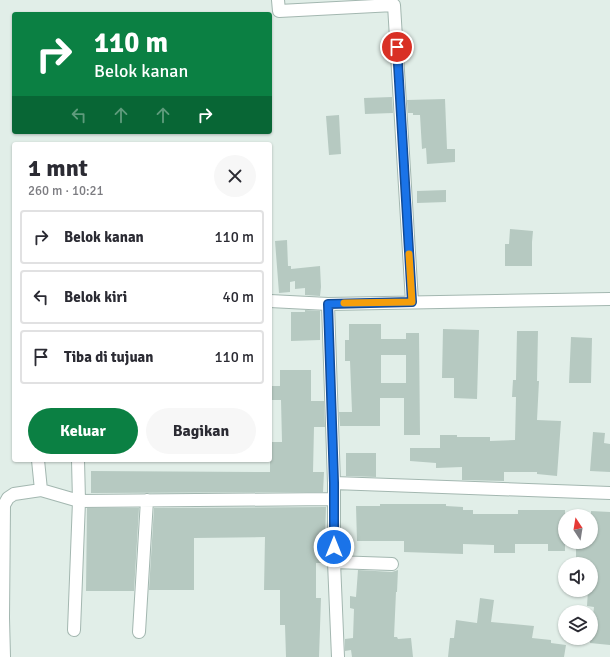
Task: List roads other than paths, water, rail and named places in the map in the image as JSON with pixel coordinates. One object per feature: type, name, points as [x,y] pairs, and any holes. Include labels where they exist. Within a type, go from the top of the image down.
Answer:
[{"type":"street","points":[[278,0],[279,11],[394,5],[412,302]]},
{"type":"street","points":[[272,301],[328,304],[610,299]]},
{"type":"street","points":[[328,304],[334,483],[334,562],[338,657]]},
{"type":"street","points":[[38,462],[42,490]]},
{"type":"street","points":[[74,630],[79,500],[78,462]]},
{"type":"street","points":[[334,483],[610,493]]},
{"type":"street","points":[[4,657],[2,560],[4,505],[8,498],[14,494],[42,490],[79,500],[334,499]]},
{"type":"street","points":[[139,632],[146,500]]},
{"type":"street","points":[[334,562],[392,564]]}]
